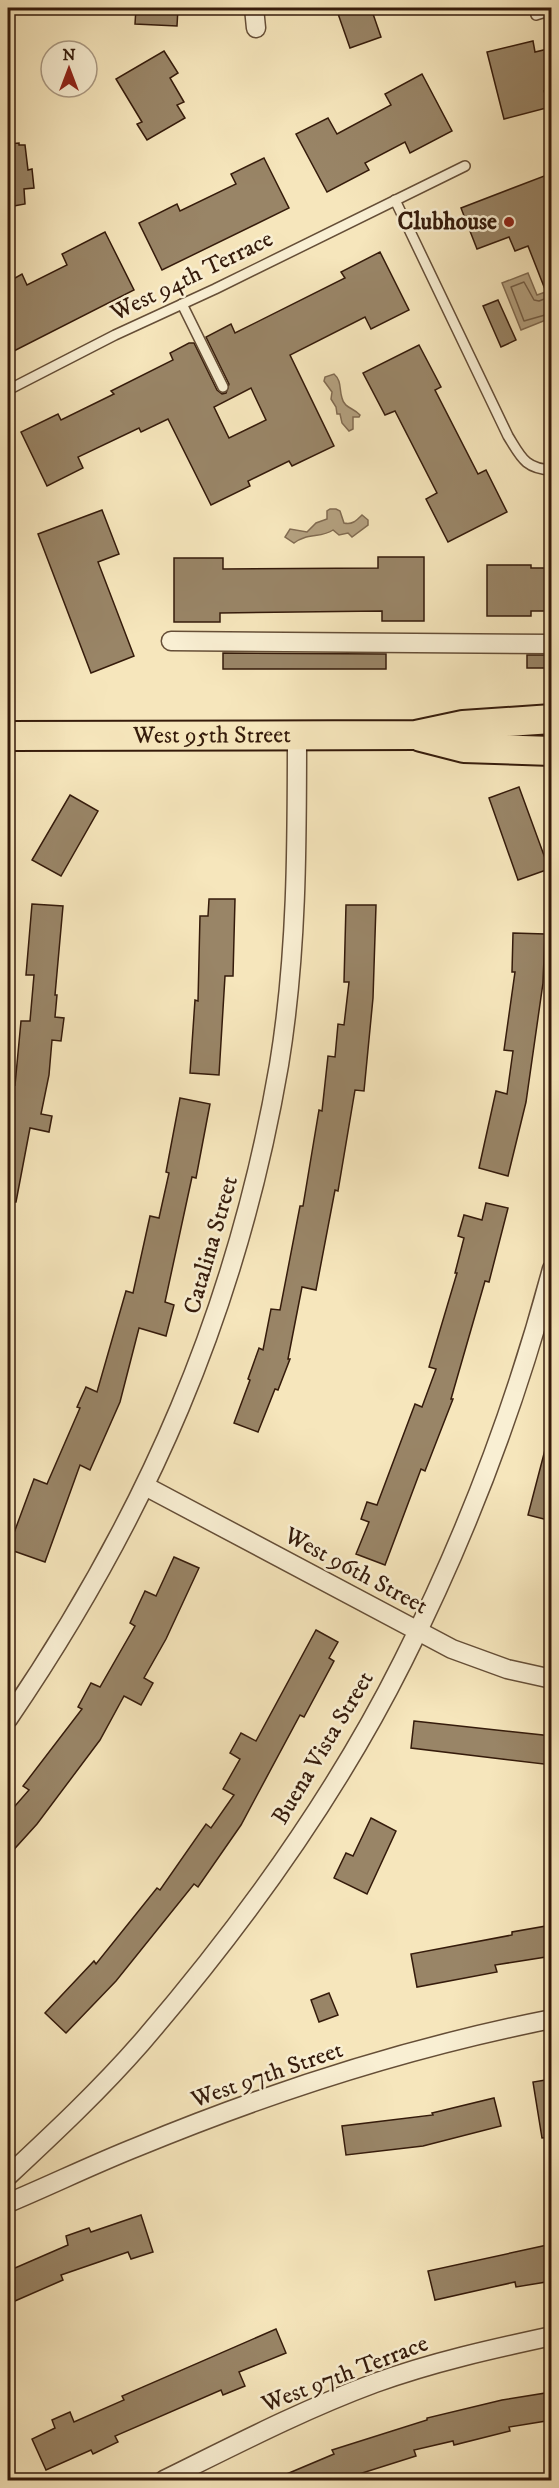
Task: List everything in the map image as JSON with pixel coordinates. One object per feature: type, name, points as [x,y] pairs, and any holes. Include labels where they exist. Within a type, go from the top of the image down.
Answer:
[{"type":"main road","name":"West 95th Street","points":[[8,736],[416,735],[463,725],[552,719]]},
{"type":"main road","name":"West 95th Street","points":[[416,735],[464,748],[552,751]]},
{"type":"street","points":[[254,8],[256,28]]},
{"type":"street","points":[[171,641],[552,644]]},
{"type":"street","name":"Catalina Street","points":[[8,1719],[49,1658],[90,1590],[145,1486],[170,1434],[207,1343],[230,1272],[262,1152],[279,1064],[291,968],[297,868],[297,735]]},
{"type":"street","name":"Buena Vista Street","points":[[8,2176],[69,2119],[140,2044],[210,1959],[260,1893],[323,1800],[372,1718],[417,1632],[485,1477],[512,1405],[549,1290],[552,1269]]},
{"type":"street","name":"West 96th Street","points":[[145,1486],[452,1649],[507,1669],[552,1680]]},
{"type":"street","name":"West 97th Street","points":[[8,2204],[137,2147],[301,2086],[410,2054],[552,2019]]},
{"type":"street","name":"West 97th Terrace","points":[[164,2481],[282,2421],[376,2383],[458,2357],[552,2336]]},
{"type":"lane","points":[[536,15],[552,10]]},
{"type":"lane","name":"West 94th Terrace","points":[[8,390],[115,335],[465,166]]},
{"type":"lane","points":[[395,200],[508,436],[527,464],[535,468],[552,470]]},
{"type":"lane","points":[[182,304],[224,387]]},
{"type":"water","points":[[528,273],[537,295],[551,290],[551,318],[521,330],[502,283]]},
{"type":"water","points":[[334,374],[339,382],[343,401],[360,415],[353,417],[353,429],[349,431],[342,423],[340,414],[337,414],[331,399],[332,392],[324,381],[325,377]]},
{"type":"water","points":[[330,509],[340,511],[344,523],[354,522],[362,515],[368,520],[368,525],[352,537],[348,533],[339,535],[333,530],[294,543],[285,537],[290,529],[307,532],[316,523],[327,519],[327,511]]},
{"type":"building","points":[[136,8],[178,8],[177,26],[135,24]]},
{"type":"building","points":[[336,8],[371,8],[381,37],[350,48]]},
{"type":"building","points":[[533,41],[535,52],[552,48],[552,89],[544,91],[550,107],[504,119],[487,52]]},
{"type":"building","points":[[164,51],[178,73],[170,78],[184,102],[177,105],[185,118],[147,140],[137,124],[142,122],[116,79]]},
{"type":"building","points":[[422,74],[452,131],[410,153],[405,142],[365,163],[369,170],[327,192],[296,134],[328,118],[337,134],[391,105],[385,94]]},
{"type":"building","points":[[19,143],[19,145],[25,145],[28,170],[32,169],[34,188],[24,189],[25,204],[8,207],[8,144]]},
{"type":"building","points":[[264,158],[289,208],[162,270],[139,223],[177,204],[180,211],[236,184],[231,174]]},
{"type":"building","name":"Clubhouse","points":[[552,173],[552,302],[550,302],[528,246],[515,251],[509,237],[477,249],[461,208]]},
{"type":"building","points":[[105,232],[134,290],[8,354],[8,282],[22,274],[27,285],[67,265],[62,254]]},
{"type":"building","points":[[380,252],[409,310],[371,329],[365,317],[290,355],[334,446],[292,466],[289,461],[248,481],[250,486],[211,505],[168,419],[141,432],[139,428],[78,457],[83,468],[47,486],[21,432],[58,414],[61,420],[114,394],[111,391],[173,360],[170,353],[189,343],[194,343],[217,390],[222,394],[226,393],[229,384],[206,337],[231,324],[235,333],[345,278],[341,272]],"holes":[[[251,388],[266,420],[229,438],[214,407]]]},
{"type":"building","points":[[498,300],[516,340],[501,347],[483,306]]},
{"type":"building","points":[[419,345],[441,387],[435,390],[478,474],[486,470],[507,512],[448,542],[426,499],[437,493],[395,411],[385,415],[363,373]]},
{"type":"building","points":[[102,510],[119,554],[98,562],[134,656],[91,673],[38,534]]},
{"type":"building","points":[[378,557],[424,557],[424,621],[382,621],[382,611],[220,613],[220,622],[174,622],[174,558],[223,558],[223,569],[378,568]]},
{"type":"building","points":[[487,565],[531,565],[531,568],[552,568],[552,611],[531,611],[531,616],[487,616]]},
{"type":"building","points":[[223,653],[386,654],[386,669],[223,669]]},
{"type":"building","points":[[527,655],[552,655],[552,668],[527,668]]},
{"type":"building","points":[[519,787],[549,869],[518,880],[489,798]]},
{"type":"building","points":[[70,795],[98,811],[61,876],[32,860]]},
{"type":"building","points":[[209,899],[235,899],[233,976],[225,976],[219,1075],[190,1073],[195,1000],[198,1001],[200,916],[208,916]]},
{"type":"building","points":[[32,904],[63,906],[55,1017],[64,1018],[61,1041],[52,1040],[49,1075],[41,1114],[52,1116],[49,1132],[30,1128],[16,1202],[8,1202],[8,1103],[11,1084],[15,1085],[21,1021],[30,1021],[34,975],[26,975]]},
{"type":"building","points":[[346,905],[376,905],[373,998],[364,1091],[355,1090],[338,1191],[335,1190],[316,1290],[302,1287],[288,1359],[290,1359],[258,1432],[234,1423],[259,1348],[263,1350],[271,1309],[280,1310],[300,1206],[303,1206],[319,1110],[322,1111],[328,1056],[335,1057],[338,1024],[344,1025],[349,982],[344,982]]},
{"type":"building","points":[[513,933],[545,934],[543,983],[526,1102],[508,1176],[479,1168],[496,1091],[507,1094],[513,1051],[504,1050],[515,972],[512,972]]},
{"type":"building","points":[[180,1098],[210,1104],[196,1178],[192,1177],[165,1302],[174,1305],[166,1336],[139,1328],[120,1402],[90,1470],[80,1465],[45,1562],[8,1549],[34,1479],[47,1484],[80,1408],[77,1407],[86,1387],[97,1392],[126,1291],[133,1293],[150,1216],[159,1218],[169,1173],[166,1172]]},
{"type":"building","points":[[486,1203],[508,1208],[489,1282],[485,1281],[451,1399],[453,1399],[425,1471],[421,1469],[385,1565],[356,1554],[369,1522],[361,1519],[367,1502],[377,1505],[415,1404],[422,1407],[436,1369],[429,1367],[457,1273],[455,1273],[464,1238],[458,1236],[464,1215],[482,1220]]},
{"type":"building","points":[[546,1446],[552,1446],[552,1521],[528,1515]]},
{"type":"building","points":[[174,1557],[199,1568],[166,1639],[144,1678],[153,1683],[141,1705],[124,1696],[100,1740],[37,1824],[8,1856],[8,1814],[29,1790],[23,1786],[82,1709],[78,1707],[91,1683],[100,1687],[135,1626],[130,1623],[145,1591],[156,1596]]},
{"type":"building","points":[[316,1630],[338,1642],[329,1658],[334,1661],[304,1717],[300,1715],[241,1825],[198,1887],[194,1884],[116,1981],[66,2033],[45,2013],[94,1961],[96,1964],[157,1888],[160,1890],[206,1824],[211,1828],[234,1795],[223,1789],[240,1759],[230,1753],[241,1733],[256,1741]]},
{"type":"building","points":[[414,1721],[552,1736],[552,1765],[411,1748]]},
{"type":"building","points":[[371,1818],[396,1831],[367,1894],[334,1878],[346,1853],[353,1856]]},
{"type":"building","points":[[552,1925],[552,1956],[495,1965],[497,1972],[417,1987],[411,1954]]},
{"type":"building","points":[[329,1993],[338,2015],[319,2022],[311,2000]]},
{"type":"building","points":[[552,2079],[552,2137],[542,2138],[533,2082]]},
{"type":"building","points":[[494,2098],[501,2126],[423,2146],[346,2155],[342,2126],[433,2115],[432,2113]]},
{"type":"building","points":[[141,2215],[153,2252],[131,2259],[128,2252],[61,2275],[63,2280],[8,2304],[8,2271],[68,2245],[66,2236],[89,2228],[91,2232]]},
{"type":"building","points":[[552,2244],[552,2281],[516,2287],[515,2282],[435,2300],[428,2271]]},
{"type":"building","points":[[276,2329],[286,2353],[239,2372],[245,2386],[223,2395],[221,2390],[115,2436],[118,2442],[93,2454],[91,2450],[46,2470],[32,2439],[55,2428],[52,2420],[70,2412],[74,2422],[124,2400],[122,2396]]},
{"type":"building","points":[[552,2392],[552,2420],[509,2427],[510,2431],[454,2445],[453,2441],[414,2450],[416,2456],[337,2481],[270,2481],[334,2454],[332,2450],[427,2420],[427,2418],[502,2400]]},
{"type":"place","name":"Clubhouse","points":[[509,222]]}]
